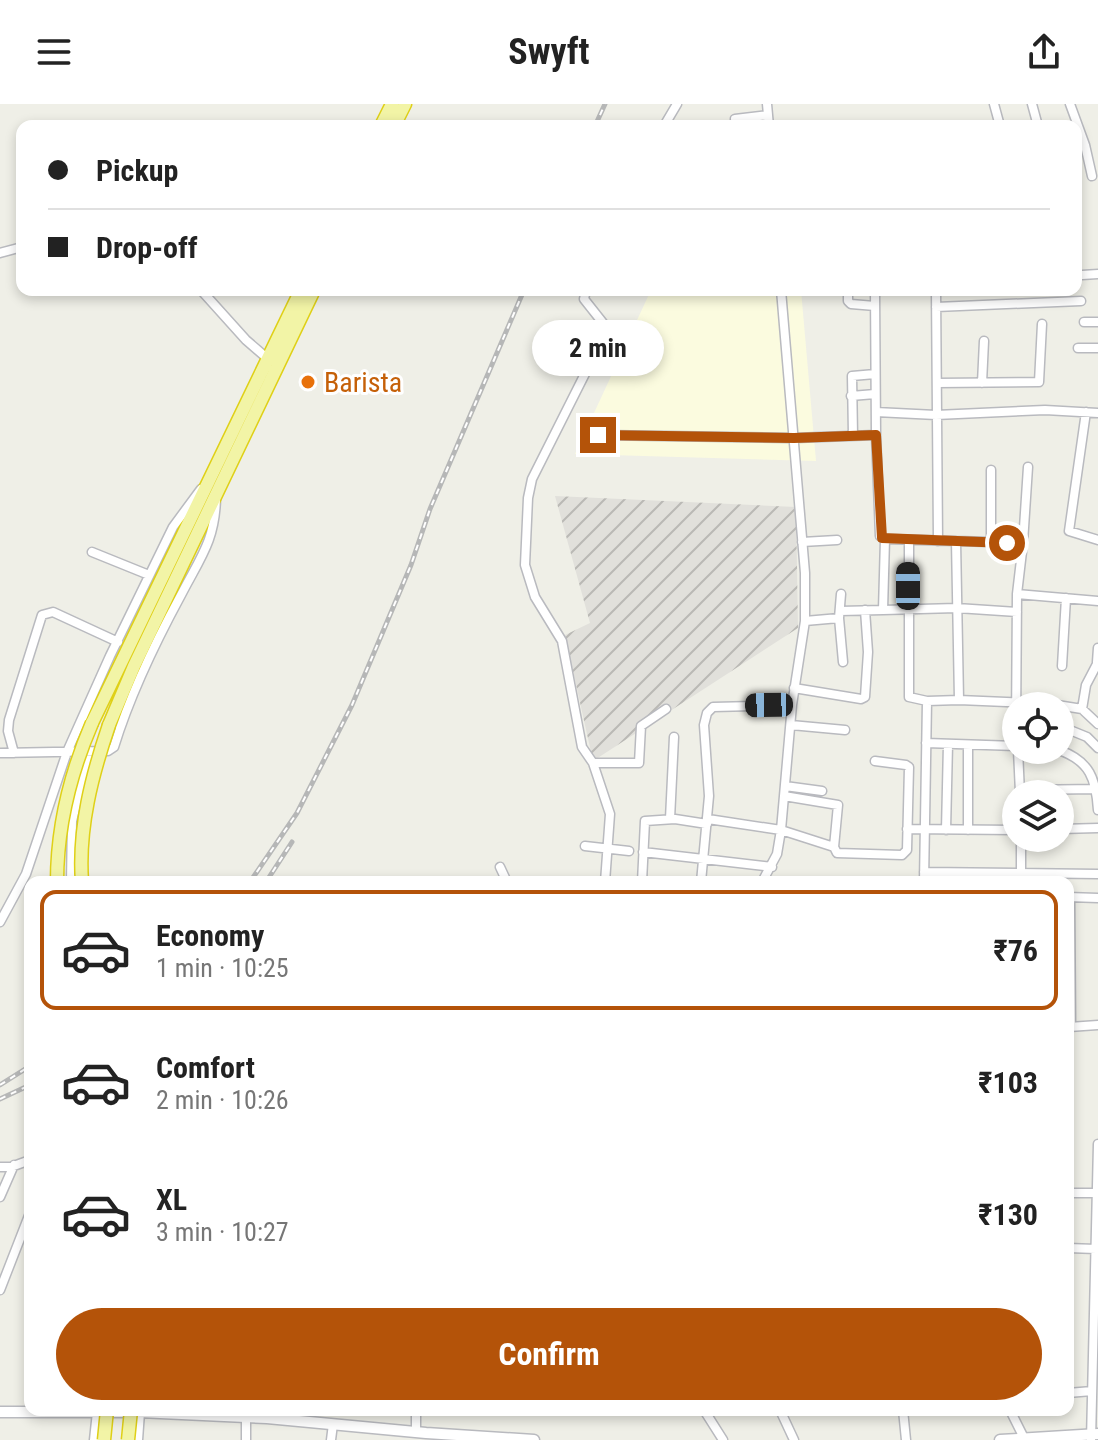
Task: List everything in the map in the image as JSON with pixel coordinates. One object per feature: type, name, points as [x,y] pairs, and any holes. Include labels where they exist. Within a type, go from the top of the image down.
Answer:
[{"type":"highway","points":[[58,876],[64,810],[75,764],[92,723],[298,296]]},
{"type":"highway","points":[[82,876],[84,820],[99,753],[109,725],[311,296]]},
{"type":"highway","points":[[103,1416],[104,1440]]},
{"type":"highway","points":[[128,1440],[129,1416]]},
{"type":"street","points":[[767,104],[768,120]]},
{"type":"street","points":[[735,119],[768,115]]},
{"type":"street","points":[[1082,137],[1092,176]]},
{"type":"street","points":[[1082,275],[1098,274]]},
{"type":"street","points":[[206,296],[246,340],[268,359]]},
{"type":"street","points":[[585,296],[603,323],[605,334],[532,479],[524,553],[532,590],[562,641],[582,747],[593,763],[609,808],[605,876]]},
{"type":"street","points":[[766,876],[772,867],[781,830],[792,705],[805,621],[802,542],[782,296]]},
{"type":"street","points":[[848,296],[851,304],[875,306]]},
{"type":"street","points":[[875,296],[880,533],[885,539],[883,610]]},
{"type":"street","points":[[936,296],[938,541]]},
{"type":"street","points":[[936,307],[1081,301]]},
{"type":"street","points":[[1084,322],[1098,322]]},
{"type":"street","points":[[937,383],[1040,381],[1042,324]]},
{"type":"street","points":[[982,383],[984,341]]},
{"type":"street","points":[[1078,348],[1098,348]]},
{"type":"street","points":[[853,436],[853,375],[875,374]]},
{"type":"street","points":[[851,396],[875,394]]},
{"type":"street","points":[[876,412],[936,415],[1045,410],[1098,413]]},
{"type":"street","points":[[1086,412],[1069,531],[1098,540]]},
{"type":"street","points":[[598,435],[794,438],[876,435]]},
{"type":"street","points":[[1015,692],[1017,594],[1028,467]]},
{"type":"street","points":[[991,470],[991,542]]},
{"type":"street","points":[[25,876],[67,752],[149,575],[173,527],[193,498],[209,482]]},
{"type":"street","points":[[0,753],[108,751],[114,747],[130,702],[181,595],[205,553],[215,523],[217,493]]},
{"type":"street","points":[[885,539],[1023,543]]},
{"type":"street","points":[[802,542],[837,540]]},
{"type":"street","points":[[909,540],[909,697],[927,701],[1002,702]]},
{"type":"street","points":[[956,541],[959,700]]},
{"type":"street","points":[[92,552],[149,575]]},
{"type":"street","points":[[841,594],[843,662]]},
{"type":"street","points":[[1017,594],[1098,601]]},
{"type":"street","points":[[1062,666],[1066,598]]},
{"type":"street","points":[[805,621],[865,610],[957,608],[1017,612]]},
{"type":"street","points":[[794,688],[861,699],[865,697],[868,652],[865,610]]},
{"type":"street","points":[[14,753],[8,731],[9,720],[42,615],[53,612],[118,642]]},
{"type":"street","points":[[1082,709],[1086,685],[1097,662],[1098,648]]},
{"type":"street","points":[[924,876],[927,701]]},
{"type":"street","points":[[702,876],[707,821],[704,725],[709,709],[792,705]]},
{"type":"street","points":[[1074,708],[1082,709],[1098,724]]},
{"type":"street","points":[[593,763],[639,763],[641,726],[666,709]]},
{"type":"street","points":[[791,725],[845,730]]},
{"type":"street","points":[[1074,732],[1087,737],[1098,748]]},
{"type":"street","points":[[670,819],[674,737]]},
{"type":"street","points":[[926,743],[1002,747]]},
{"type":"street","points":[[946,830],[948,744]]},
{"type":"street","points":[[968,745],[968,830]]},
{"type":"street","points":[[71,876],[72,821],[89,751]]},
{"type":"street","points":[[1074,756],[1080,758],[1097,789],[1098,810]]},
{"type":"street","points":[[785,791],[838,805],[834,847],[837,853],[902,855],[907,850],[909,767],[875,761]]},
{"type":"street","points":[[1074,790],[1097,789]]},
{"type":"street","points":[[785,791],[822,791]]},
{"type":"street","points":[[642,876],[645,821],[707,821],[781,830],[834,847]]},
{"type":"street","points":[[1074,829],[1098,828]]},
{"type":"street","points":[[907,829],[1002,830]]},
{"type":"street","points":[[585,846],[629,851]]},
{"type":"street","points":[[643,852],[772,867]]},
{"type":"street","points":[[1021,852],[1021,876]]},
{"type":"street","points":[[500,867],[504,876]]},
{"type":"street","points":[[1060,876],[1098,874]]},
{"type":"street","points":[[0,922],[24,878]]},
{"type":"street","points":[[1074,898],[1098,898],[1098,904]]},
{"type":"street","points":[[1074,1026],[1098,1025]]},
{"type":"street","points":[[1000,1440],[1093,1436],[1098,1144]]},
{"type":"street","points":[[0,1167],[24,1162]]},
{"type":"street","points":[[0,1197],[14,1165]]},
{"type":"street","points":[[1074,1194],[1097,1199]]},
{"type":"street","points":[[0,1290],[24,1228]]},
{"type":"street","points":[[1074,1248],[1096,1249]]},
{"type":"street","points":[[1074,1392],[1092,1391]]},
{"type":"street","points":[[0,1412],[24,1412]]},
{"type":"street","points":[[95,1440],[102,1416]]},
{"type":"street","points":[[130,1416],[137,1440]]},
{"type":"street","points":[[238,1416],[333,1424],[399,1435],[527,1439]]},
{"type":"street","points":[[708,1416],[723,1440]]},
{"type":"street","points":[[783,1416],[794,1440]]},
{"type":"street","points":[[904,1416],[906,1440]]},
{"type":"street","points":[[1014,1416],[1030,1438]]},
{"type":"street","points":[[246,1417],[246,1440]]},
{"type":"street","points":[[331,1440],[333,1424]]},
{"type":"shaded area","points":[[648,296],[802,296],[816,461],[575,454]]},
{"type":"shaded area","points":[[555,496],[796,507],[798,628],[593,761],[565,635],[590,623]]},
{"type":"railway","points":[[598,120],[605,104]]},
{"type":"railway","points":[[254,876],[297,813],[352,705],[411,565],[430,509],[521,296]]},
{"type":"railway","points":[[270,876],[292,842]]},
{"type":"railway","points":[[0,1085],[24,1070]]},
{"type":"railway","points":[[0,1099],[24,1088]]},
{"type":"place","name":"Barista","points":[[308,382]]},
{"type":"route","points":[[598,435],[794,438],[876,435],[882,538],[1007,543]]}]
